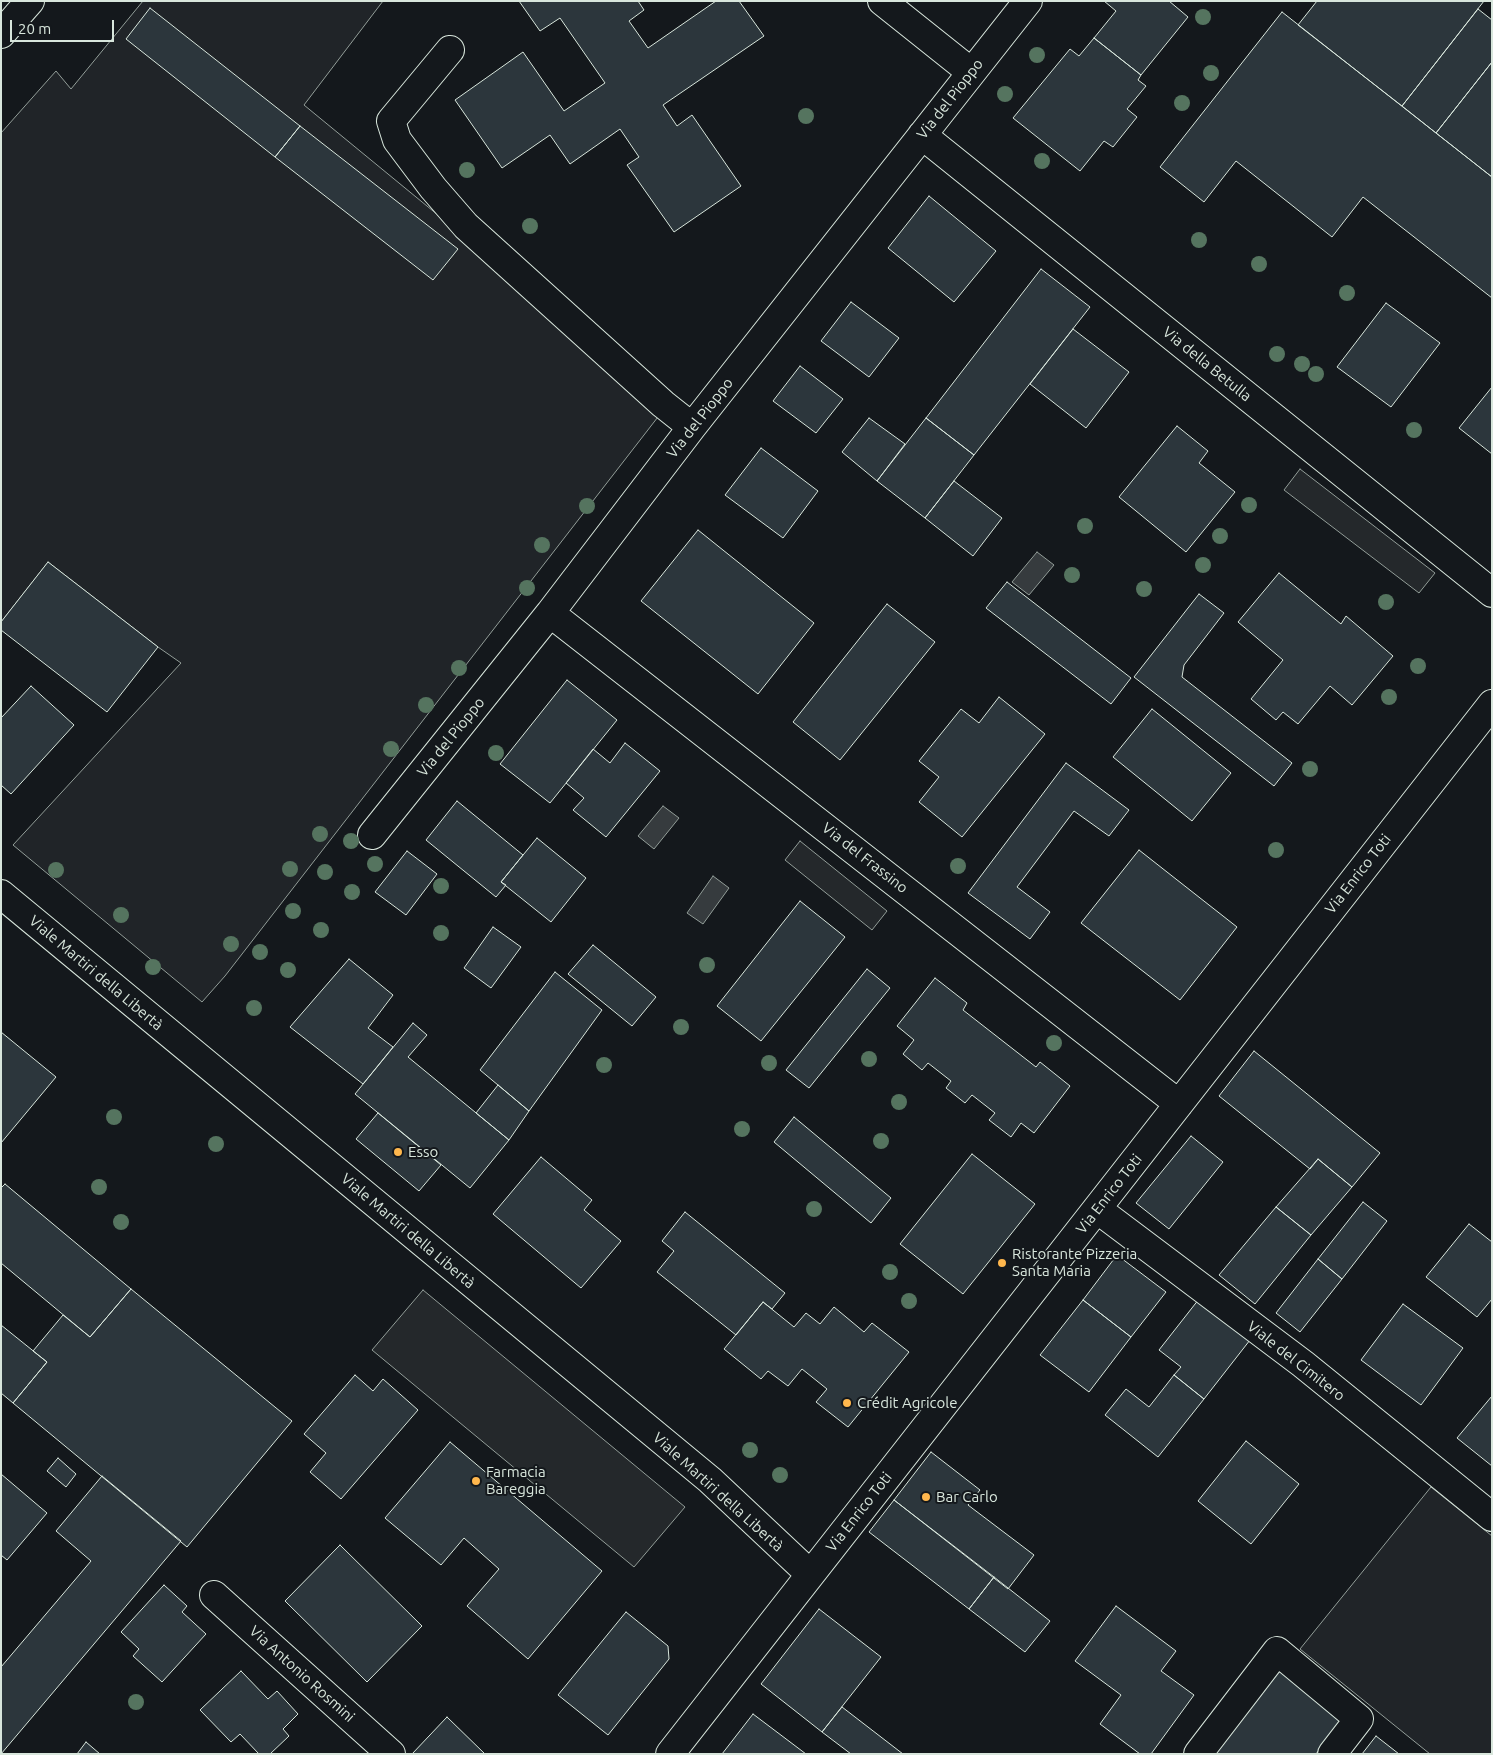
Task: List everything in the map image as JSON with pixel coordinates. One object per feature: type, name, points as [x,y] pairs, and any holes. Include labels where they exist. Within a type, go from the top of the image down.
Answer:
[{"type":"street","points":[[1,34],[30,1]]},
{"type":"street","points":[[882,1],[971,72]]},
{"type":"street","name":"Via del Pioppo","points":[[372,835],[550,613],[692,427],[1028,1]]},
{"type":"street","points":[[450,50],[391,121],[397,140],[433,188],[466,226],[663,404],[692,427]]},
{"type":"street","name":"Via della Betulla","points":[[922,135],[1492,593]]},
{"type":"street","name":"Via del Frassino","points":[[550,613],[1179,1104]]},
{"type":"street","name":"Via Enrico Toti","points":[[670,1754],[1492,704]]},
{"type":"street","name":"Viale Martiri della Libertà","points":[[1,894],[710,1480],[810,1574]]},
{"type":"street","name":"Viale del Cimitero","points":[[1097,1209],[1303,1364],[1492,1517]]},
{"type":"street","name":"Via Antonio Rosmini","points":[[214,1595],[390,1754]]},
{"type":"street","points":[[1198,1754],[1277,1651],[1359,1719],[1332,1754]]},
{"type":"shaded area","points":[[143,1],[383,1],[304,105],[668,404],[225,976],[202,1002],[13,845],[181,663],[48,562],[1,622],[1,133],[56,71],[71,89]]},
{"type":"shaded area","points":[[1300,469],[1435,573],[1419,593],[1284,490]]},
{"type":"shaded area","points":[[1037,552],[1054,565],[1029,595],[1012,582]]},
{"type":"shaded area","points":[[663,806],[679,818],[654,849],[638,836]]},
{"type":"shaded area","points":[[800,841],[887,911],[872,930],[785,860]]},
{"type":"shaded area","points":[[713,876],[729,888],[703,924],[687,913]]},
{"type":"shaded area","points":[[423,1290],[685,1507],[634,1567],[372,1350]]},
{"type":"shaded area","points":[[1431,1487],[1492,1536],[1492,1754],[1430,1754],[1300,1649]]},
{"type":"building","points":[[519,1],[638,1],[644,10],[629,21],[648,48],[716,1],[739,1],[764,36],[663,105],[677,126],[692,115],[741,186],[674,232],[627,165],[639,157],[620,129],[570,164],[550,135],[502,168],[455,100],[523,52],[564,111],[605,83],[560,18],[540,31]]},
{"type":"building","points":[[1104,1],[1169,1],[1188,17],[1141,75],[1094,38],[1116,11]]},
{"type":"building","points":[[1317,1],[1484,1],[1402,106],[1298,25]]},
{"type":"building","points":[[150,8],[300,126],[275,157],[126,39]]},
{"type":"building","points":[[1478,9],[1492,20],[1492,62],[1436,133],[1402,106]]},
{"type":"building","points":[[1282,12],[1492,177],[1492,298],[1363,197],[1332,237],[1236,161],[1204,202],[1160,167]]},
{"type":"building","points":[[1094,38],[1141,75],[1138,80],[1146,86],[1127,109],[1137,117],[1113,147],[1104,141],[1080,171],[1013,118],[1070,49],[1079,56]]},
{"type":"building","points":[[1492,62],[1492,177],[1436,133]]},
{"type":"building","points":[[300,126],[458,249],[433,280],[275,157]]},
{"type":"building","points":[[929,196],[996,251],[954,302],[888,248]]},
{"type":"building","points":[[1041,269],[1090,307],[974,455],[926,418]]},
{"type":"building","points":[[851,302],[899,338],[869,377],[821,341]]},
{"type":"building","points":[[1386,303],[1440,343],[1391,407],[1337,367]]},
{"type":"building","points":[[1073,329],[1129,372],[1086,428],[1030,384]]},
{"type":"building","points":[[800,366],[843,399],[816,433],[773,401]]},
{"type":"building","points":[[1492,387],[1492,454],[1459,428]]},
{"type":"building","points":[[869,418],[905,444],[877,481],[842,452]]},
{"type":"building","points":[[926,418],[974,455],[925,518],[877,481]]},
{"type":"building","points":[[1177,426],[1208,451],[1199,463],[1235,492],[1186,552],[1119,497]]},
{"type":"building","points":[[761,448],[818,491],[783,538],[725,495]]},
{"type":"building","points":[[954,481],[1002,518],[973,556],[925,518]]},
{"type":"building","points":[[698,530],[814,623],[758,694],[641,601]]},
{"type":"building","points":[[48,562],[158,647],[107,712],[1,630],[1,622]]},
{"type":"building","points":[[1279,573],[1341,624],[1346,616],[1393,656],[1352,705],[1330,686],[1298,724],[1283,712],[1276,720],[1251,699],[1283,660],[1238,622]]},
{"type":"building","points":[[1007,582],[1131,678],[1111,704],[986,608]]},
{"type":"building","points":[[1199,594],[1224,613],[1184,665],[1182,677],[1292,763],[1274,786],[1134,677]]},
{"type":"building","points":[[887,604],[935,642],[840,760],[793,722]]},
{"type":"building","points":[[567,680],[617,720],[550,803],[500,764]]},
{"type":"building","points":[[31,686],[74,725],[11,794],[1,785],[1,718]]},
{"type":"building","points":[[999,697],[1045,734],[962,837],[919,802],[939,777],[919,761],[961,709],[979,723]]},
{"type":"building","points":[[1152,709],[1231,773],[1192,821],[1113,757]]},
{"type":"building","points":[[625,743],[660,771],[606,837],[573,810],[584,798],[566,783],[593,749],[610,763]]},
{"type":"building","points":[[1066,763],[1129,810],[1109,836],[1074,811],[1017,887],[1050,912],[1030,939],[968,893]]},
{"type":"building","points":[[457,801],[523,855],[501,882],[506,885],[496,897],[426,840]]},
{"type":"building","points":[[537,838],[586,878],[551,922],[501,882]]},
{"type":"building","points":[[1139,850],[1237,927],[1180,1000],[1081,923]]},
{"type":"building","points":[[407,851],[437,874],[406,915],[375,892]]},
{"type":"building","points":[[800,901],[845,937],[761,1041],[717,1006]]},
{"type":"building","points":[[493,927],[521,947],[491,988],[464,968]]},
{"type":"building","points":[[593,945],[656,997],[632,1026],[568,974]]},
{"type":"building","points":[[349,959],[393,995],[368,1028],[393,1047],[363,1084],[290,1027]]},
{"type":"building","points":[[867,969],[890,988],[809,1088],[786,1070]]},
{"type":"building","points":[[555,972],[602,1010],[529,1111],[480,1070]]},
{"type":"building","points":[[935,978],[967,1003],[963,1010],[1036,1067],[1040,1062],[1070,1086],[1034,1133],[1021,1123],[1011,1137],[989,1120],[995,1113],[972,1095],[965,1103],[946,1088],[951,1081],[928,1063],[922,1070],[903,1054],[914,1040],[897,1026]]},
{"type":"building","points":[[413,1023],[427,1035],[408,1057],[509,1140],[470,1188],[355,1094]]},
{"type":"building","points":[[1,1032],[56,1077],[1,1143]]},
{"type":"building","points":[[1254,1051],[1380,1153],[1352,1187],[1318,1159],[1310,1169],[1219,1096]]},
{"type":"building","points":[[498,1085],[529,1111],[509,1140],[476,1113]]},
{"type":"building","name":"Esso","points":[[378,1113],[441,1165],[419,1191],[356,1139]]},
{"type":"building","points":[[794,1117],[891,1198],[871,1223],[774,1142]]},
{"type":"building","points":[[1191,1136],[1223,1162],[1169,1229],[1136,1203]]},
{"type":"building","points":[[972,1154],[1035,1204],[963,1294],[900,1244]]},
{"type":"building","points":[[541,1157],[592,1200],[584,1210],[621,1241],[581,1288],[493,1214]]},
{"type":"building","points":[[1318,1159],[1352,1187],[1311,1235],[1276,1207]]},
{"type":"building","points":[[5,1184],[131,1289],[90,1337],[1,1263],[1,1188]]},
{"type":"building","points":[[1363,1202],[1387,1221],[1342,1279],[1318,1259]]},
{"type":"building","points":[[1276,1207],[1311,1235],[1255,1304],[1219,1275]]},
{"type":"building","points":[[685,1212],[785,1293],[772,1309],[763,1302],[736,1335],[657,1272],[674,1251],[662,1241]]},
{"type":"building","points":[[1469,1224],[1492,1242],[1492,1299],[1477,1317],[1426,1277]]},
{"type":"building","points":[[1117,1255],[1166,1292],[1131,1337],[1083,1300]]},
{"type":"building","points":[[1318,1259],[1342,1279],[1300,1332],[1276,1313]]},
{"type":"building","points":[[131,1289],[292,1421],[187,1547],[13,1403],[47,1362],[33,1351],[63,1315],[90,1337]]},
{"type":"building","points":[[1199,1299],[1250,1340],[1204,1399],[1174,1375],[1181,1367],[1159,1350]]},
{"type":"building","points":[[1083,1300],[1131,1337],[1089,1392],[1040,1355]]},
{"type":"building","points":[[763,1302],[794,1327],[806,1313],[820,1324],[834,1307],[864,1332],[872,1323],[909,1352],[848,1427],[816,1402],[827,1389],[802,1369],[788,1386],[768,1371],[761,1379],[724,1349]]},
{"type":"building","points":[[1403,1304],[1463,1348],[1421,1405],[1361,1360]]},
{"type":"building","points":[[1,1325],[47,1362],[13,1403],[1,1393]]},
{"type":"building","points":[[355,1375],[373,1391],[383,1379],[418,1410],[341,1499],[310,1472],[326,1453],[304,1434]]},
{"type":"building","points":[[1174,1375],[1204,1399],[1158,1457],[1105,1415],[1126,1389],[1149,1407]]},
{"type":"building","points":[[1492,1396],[1492,1466],[1457,1438]]},
{"type":"building","points":[[1246,1441],[1299,1484],[1251,1544],[1198,1501]]},
{"type":"building","points":[[450,1442],[602,1571],[528,1659],[467,1606],[499,1569],[464,1538],[441,1565],[385,1518]]},
{"type":"building","points":[[931,1452],[980,1490],[968,1505],[1034,1555],[1008,1589],[894,1500]]},
{"type":"building","points":[[58,1458],[76,1474],[66,1487],[47,1471]]},
{"type":"building","points":[[1,1474],[47,1513],[7,1560],[1,1555]]},
{"type":"building","points":[[102,1476],[181,1541],[1,1754],[1,1667],[91,1561],[56,1531]]},
{"type":"building","points":[[894,1500],[994,1577],[969,1609],[869,1532]]},
{"type":"building","points":[[340,1545],[422,1626],[367,1682],[285,1601]]},
{"type":"building","points":[[994,1577],[1050,1621],[1025,1652],[969,1609]]},
{"type":"building","points":[[164,1585],[187,1606],[182,1612],[206,1634],[162,1682],[133,1656],[139,1649],[121,1632]]},
{"type":"building","points":[[1116,1606],[1176,1651],[1161,1671],[1194,1695],[1151,1754],[1140,1754],[1100,1724],[1121,1695],[1075,1661]]},
{"type":"building","points":[[819,1609],[881,1657],[822,1732],[761,1684]]},
{"type":"building","points":[[626,1612],[668,1646],[669,1659],[608,1735],[558,1695]]},
{"type":"building","points":[[1279,1662],[1347,1714],[1316,1754],[1208,1754]]},
{"type":"building","points":[[241,1671],[268,1699],[277,1691],[298,1714],[283,1729],[289,1736],[270,1754],[259,1754],[240,1734],[231,1742],[200,1710]]},
{"type":"building","points":[[842,1707],[903,1754],[851,1754],[822,1732]]},
{"type":"building","points":[[753,1714],[806,1754],[722,1754]]},
{"type":"building","points":[[447,1717],[485,1754],[412,1754]]},
{"type":"building","points":[[1376,1736],[1399,1754],[1362,1754]]},
{"type":"building","points":[[86,1742],[100,1754],[77,1754]]},
{"type":"place","name":"Esso","points":[[398,1152]]},
{"type":"place","name":"Ristorante Pizzeria Santa Maria","points":[[1002,1263]]},
{"type":"place","name":"Crédit Agricole","points":[[847,1403]]},
{"type":"place","name":"Farmacia Bareggia","points":[[476,1481]]},
{"type":"place","name":"Bar Carlo","points":[[926,1497]]}]
